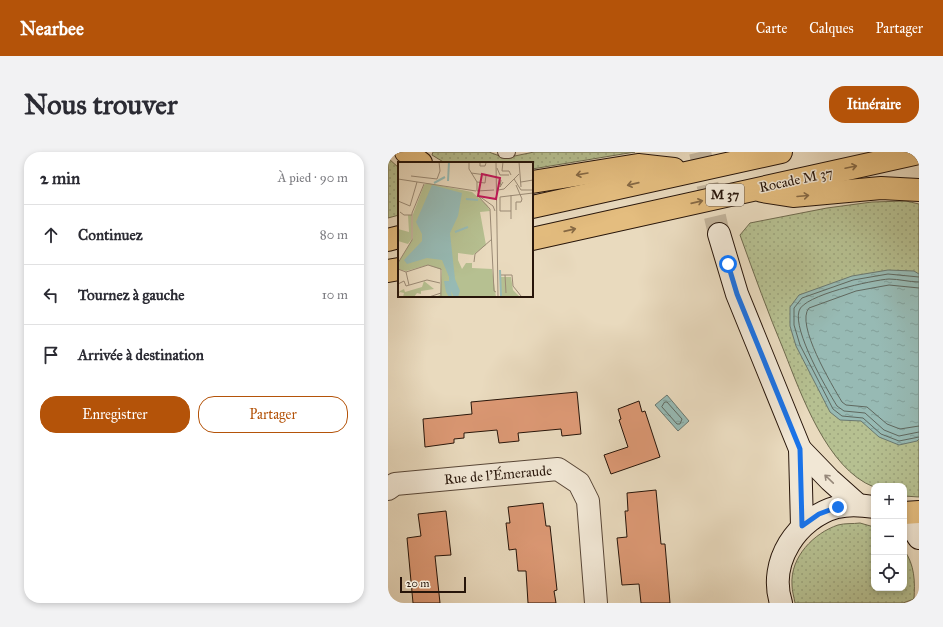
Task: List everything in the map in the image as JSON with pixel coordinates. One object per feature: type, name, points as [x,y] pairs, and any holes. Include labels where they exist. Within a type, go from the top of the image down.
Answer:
[{"type":"highway","points":[[406,152],[420,162]]},
{"type":"highway","name":"M 37","points":[[533,207],[780,152]]},
{"type":"highway","name":"Rocade M 37","points":[[533,239],[919,152]]},
{"type":"highway","name":"M 37","points":[[533,182],[638,165],[690,171]]},
{"type":"highway","name":"M 37","points":[[751,190],[793,196],[881,188],[919,190]]},
{"type":"highway","points":[[388,240],[398,237]]},
{"type":"highway","points":[[388,271],[398,269]]},
{"type":"highway","points":[[907,513],[919,512]]},
{"type":"street","points":[[719,234],[737,294],[800,449],[802,526]]},
{"type":"street","points":[[800,449],[830,480],[866,506]]},
{"type":"street","name":"Rue de l'Émeraude","points":[[388,489],[395,484],[558,469],[578,483],[588,501],[596,603]]},
{"type":"street","points":[[777,600],[778,570],[787,546],[802,526],[819,514],[838,507],[866,506]]},
{"type":"street","points":[[907,525],[913,529],[919,538]]},
{"type":"lane","points":[[504,152],[509,152]]},
{"type":"green space","points":[[433,152],[489,152],[505,158],[534,152],[635,152],[533,169],[533,162],[443,162],[432,155]]},
{"type":"green space","points":[[388,158],[398,167],[398,215],[388,218]]},
{"type":"green space","points":[[906,201],[919,204],[919,497],[907,496],[907,483],[871,483],[871,485],[857,478],[842,464],[829,447],[799,388],[740,235],[750,223],[827,208],[872,202]]},
{"type":"green space","points":[[860,523],[871,526],[871,591],[907,591],[907,554],[912,568],[914,580],[914,599],[903,603],[795,603],[792,587],[792,575],[799,556],[812,540],[829,529],[841,524]]},
{"type":"water","points":[[888,270],[914,271],[919,274],[919,439],[917,441],[899,445],[879,437],[861,421],[840,420],[830,412],[796,346],[790,326],[790,307],[799,295],[852,276]]},
{"type":"water","points":[[667,395],[689,421],[678,431],[655,405]]},
{"type":"building","points":[[577,392],[581,434],[562,436],[561,429],[518,433],[519,441],[499,443],[497,430],[464,433],[464,438],[454,439],[454,443],[425,447],[423,419],[472,414],[471,402]]},
{"type":"building","points":[[639,401],[642,412],[645,411],[660,457],[611,474],[604,455],[628,447],[619,420],[621,419],[618,409]]},
{"type":"building","points":[[656,490],[661,544],[665,544],[670,603],[641,603],[639,584],[622,585],[617,538],[627,537],[625,511],[628,511],[627,493]]},
{"type":"building","points":[[543,503],[546,526],[550,526],[557,590],[554,591],[556,603],[528,603],[526,571],[518,571],[516,549],[509,550],[506,523],[510,523],[508,507]]},
{"type":"building","points":[[446,511],[451,555],[435,556],[440,603],[413,603],[407,538],[421,536],[418,514]]},
{"type":"tunnel","points":[[700,152],[719,234]]},
{"type":"route","points":[[728,264],[737,294],[800,449],[802,526],[819,514],[838,507]]}]
